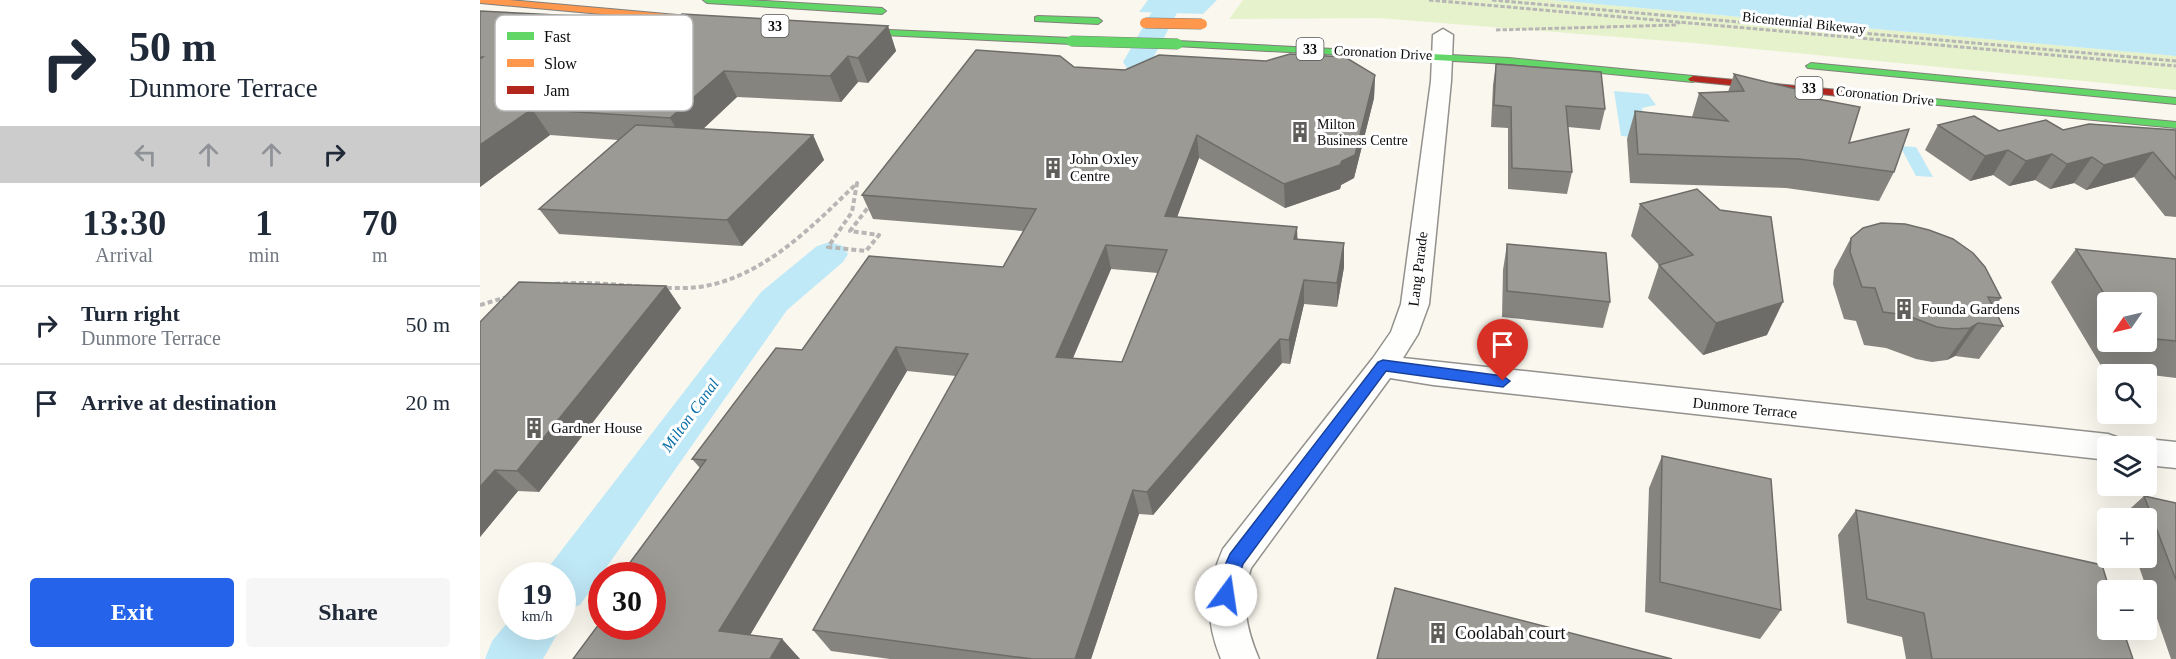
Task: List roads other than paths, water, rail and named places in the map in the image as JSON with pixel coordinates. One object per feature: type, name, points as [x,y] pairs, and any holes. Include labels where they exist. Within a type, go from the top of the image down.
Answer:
[{"type":"highway","points":[[480,0],[646,15]]},
{"type":"highway","name":"33","points":[[707,0],[896,12]]},
{"type":"highway","points":[[693,19],[735,23]]},
{"type":"highway","points":[[1025,19],[1104,21]]},
{"type":"highway","points":[[1132,22],[1208,25]]},
{"type":"highway","name":"Coronation Drive","points":[[830,30],[1178,44],[1442,40],[1691,76],[2176,125]]},
{"type":"highway","name":"Coronation Drive","points":[[1796,64],[2176,101]]},
{"type":"street","name":"Lang Parade","points":[[1240,659],[1230,636],[1226,613],[1230,576],[1236,560],[1383,366],[1404,334],[1415,304],[1441,81],[1442,40]]},
{"type":"street","name":"Dunmore Terrace","points":[[1383,366],[1433,374],[2097,446]]},
{"type":"street","points":[[2157,453],[2176,455]]},
{"type":"water","points":[[1148,0],[1217,0],[1203,14],[1139,12]]},
{"type":"water","points":[[1552,0],[2176,0],[2176,56]]},
{"type":"water","points":[[1614,91],[1648,94],[1656,105],[1642,108],[1646,138],[1621,136]]},
{"type":"water","points":[[1900,146],[1916,147],[1933,177],[1916,176]]},
{"type":"waterway","name":"Milton Canal","points":[[1137,62],[1164,13]]},
{"type":"waterway","name":"Milton Canal","points":[[576,570],[774,301],[830,254]]},
{"type":"waterway","name":"Milton Canal","points":[[511,659],[525,640]]},
{"type":"place","name":"Milton Business Centre","points":[[1300,132]]},
{"type":"place","name":"John Oxley Centre","points":[[1053,168]]},
{"type":"place","name":"Founda Gardens","points":[[1904,309]]},
{"type":"place","name":"Gardner House","points":[[534,428]]},
{"type":"place","name":"Coolabah court","points":[[1438,633]]}]
